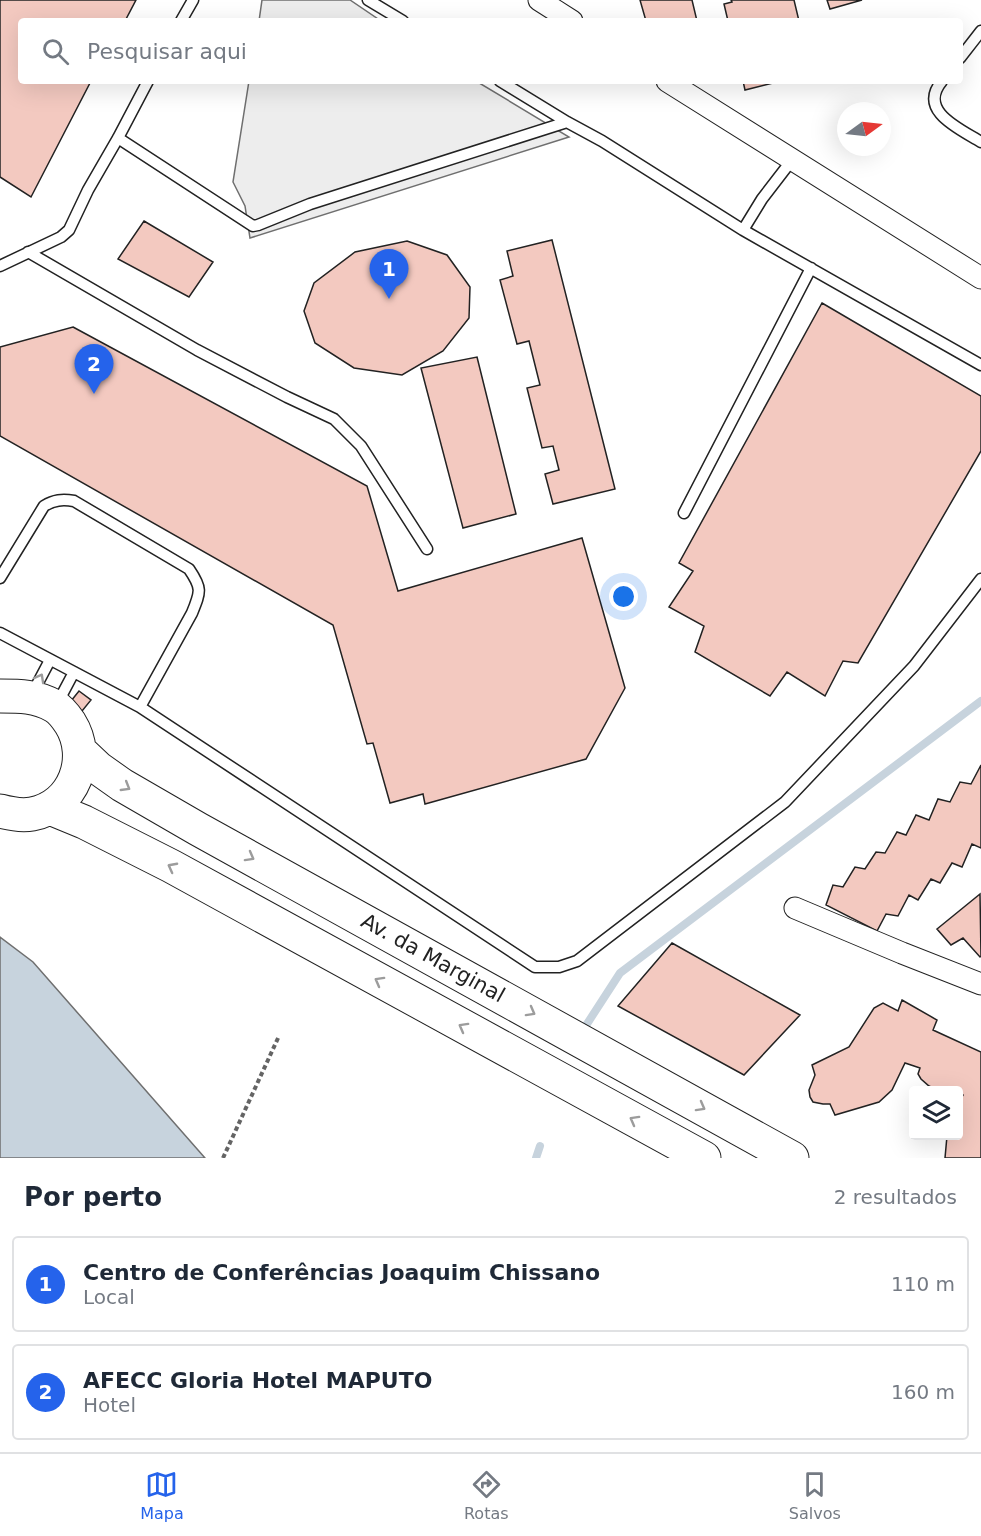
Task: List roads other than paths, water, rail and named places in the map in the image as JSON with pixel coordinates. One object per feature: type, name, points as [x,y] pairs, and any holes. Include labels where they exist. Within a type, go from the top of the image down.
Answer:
[{"type":"main road","name":"Av. da Marginal","points":[[20,699],[66,717],[76,733],[80,751],[98,768],[122,784],[198,829],[792,1158]]},
{"type":"main road","points":[[0,811],[15,815],[33,814],[50,807],[63,797],[73,784],[79,768],[80,751]]},
{"type":"main road","points":[[50,807],[171,866],[704,1158]]},
{"type":"street","points":[[539,0],[568,18]]},
{"type":"street","points":[[672,84],[981,278]]},
{"type":"street","points":[[795,908],[981,984]]},
{"type":"lane","points":[[183,18],[193,0]]},
{"type":"lane","points":[[368,0],[398,18]]},
{"type":"lane","points":[[963,54],[981,31]]},
{"type":"lane","points":[[0,266],[61,237],[69,230],[88,190],[146,84]]},
{"type":"lane","points":[[505,84],[602,141],[744,230],[981,365]]},
{"type":"lane","points":[[939,84],[936,88],[935,102],[938,112],[945,120],[981,142]]},
{"type":"lane","points":[[118,138],[253,226],[310,204],[567,122]]},
{"type":"lane","points":[[744,230],[762,199],[792,160]]},
{"type":"lane","points":[[28,252],[206,355],[334,418],[361,446],[427,549]]},
{"type":"lane","points":[[684,513],[811,268]]},
{"type":"lane","points":[[0,578],[44,506],[54,501],[64,500],[74,501],[189,569],[198,582],[199,597],[140,707]]},
{"type":"lane","points":[[0,633],[140,707],[535,967],[559,968],[577,962],[785,802],[914,666],[981,579]]},
{"type":"lane","points":[[20,699],[50,660]]},
{"type":"lane","points":[[20,699],[74,672]]},
{"type":"waterway","points":[[585,1027],[620,973],[981,701]]},
{"type":"waterway","points":[[536,1158],[540,1146]]},
{"type":"place","name":"Centro de Conferências Joaquim Chissano","points":[[389,299]]},
{"type":"place","name":"AFECC Gloria Hotel MAPUTO","points":[[94,394]]}]
